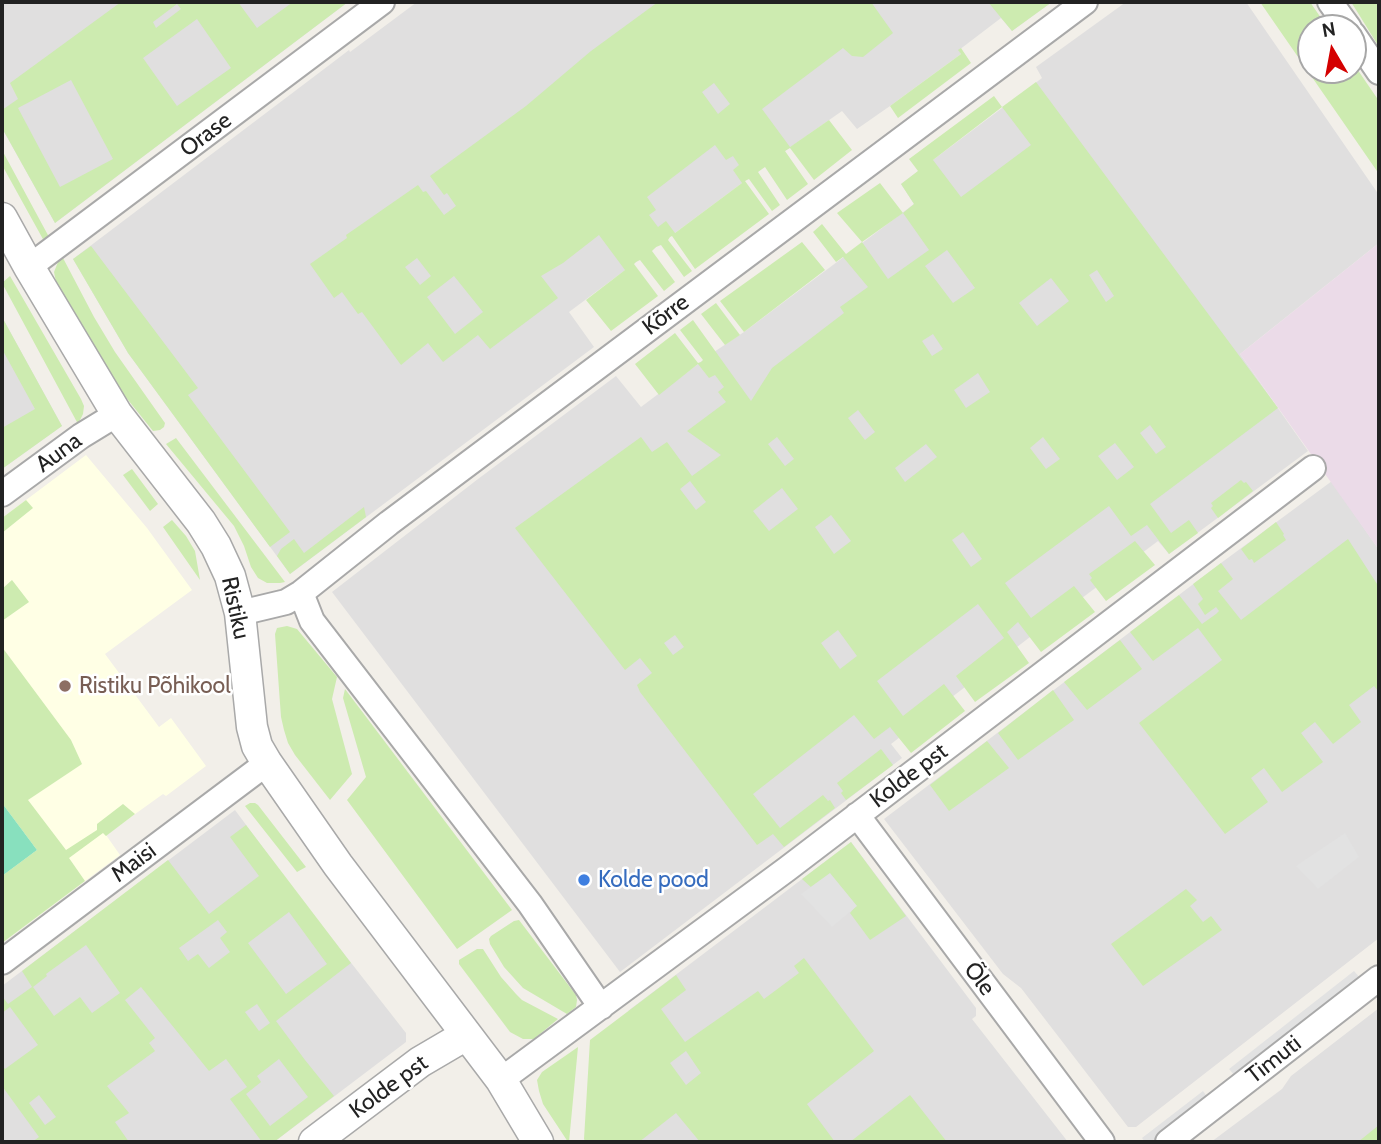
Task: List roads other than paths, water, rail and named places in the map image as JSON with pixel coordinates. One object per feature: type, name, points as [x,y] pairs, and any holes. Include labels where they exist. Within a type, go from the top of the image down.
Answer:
[{"type":"street","name":"Orase","points":[[29,267],[382,2]]},
{"type":"street","name":"Kõrre","points":[[240,613],[286,602],[301,593],[389,523],[1085,2]]},
{"type":"street","points":[[1367,54],[1379,72]]},
{"type":"street","name":"Ristiku","points":[[2,218],[117,414],[216,546],[230,576],[240,613],[252,727],[257,747],[329,853],[501,1080],[538,1142]]},
{"type":"street","name":"Auna","points":[[2,494],[81,436],[117,414]]},
{"type":"street","name":"Kolde pst","points":[[501,1080],[857,815],[1313,468]]},
{"type":"street","points":[[301,593],[312,621],[530,904],[601,1007]]},
{"type":"street","name":"Maisi","points":[[2,962],[267,763]]},
{"type":"street","name":"Õle","points":[[857,815],[1102,1142]]},
{"type":"street","name":"Timuti","points":[[1168,1142],[1379,978]]},
{"type":"street","name":"Kolde pst","points":[[314,1142],[420,1062],[466,1035]]},
{"type":"place","name":"Ristiku Põhikool","points":[[65,686]]},
{"type":"place","name":"Kolde pood","points":[[584,880]]}]
